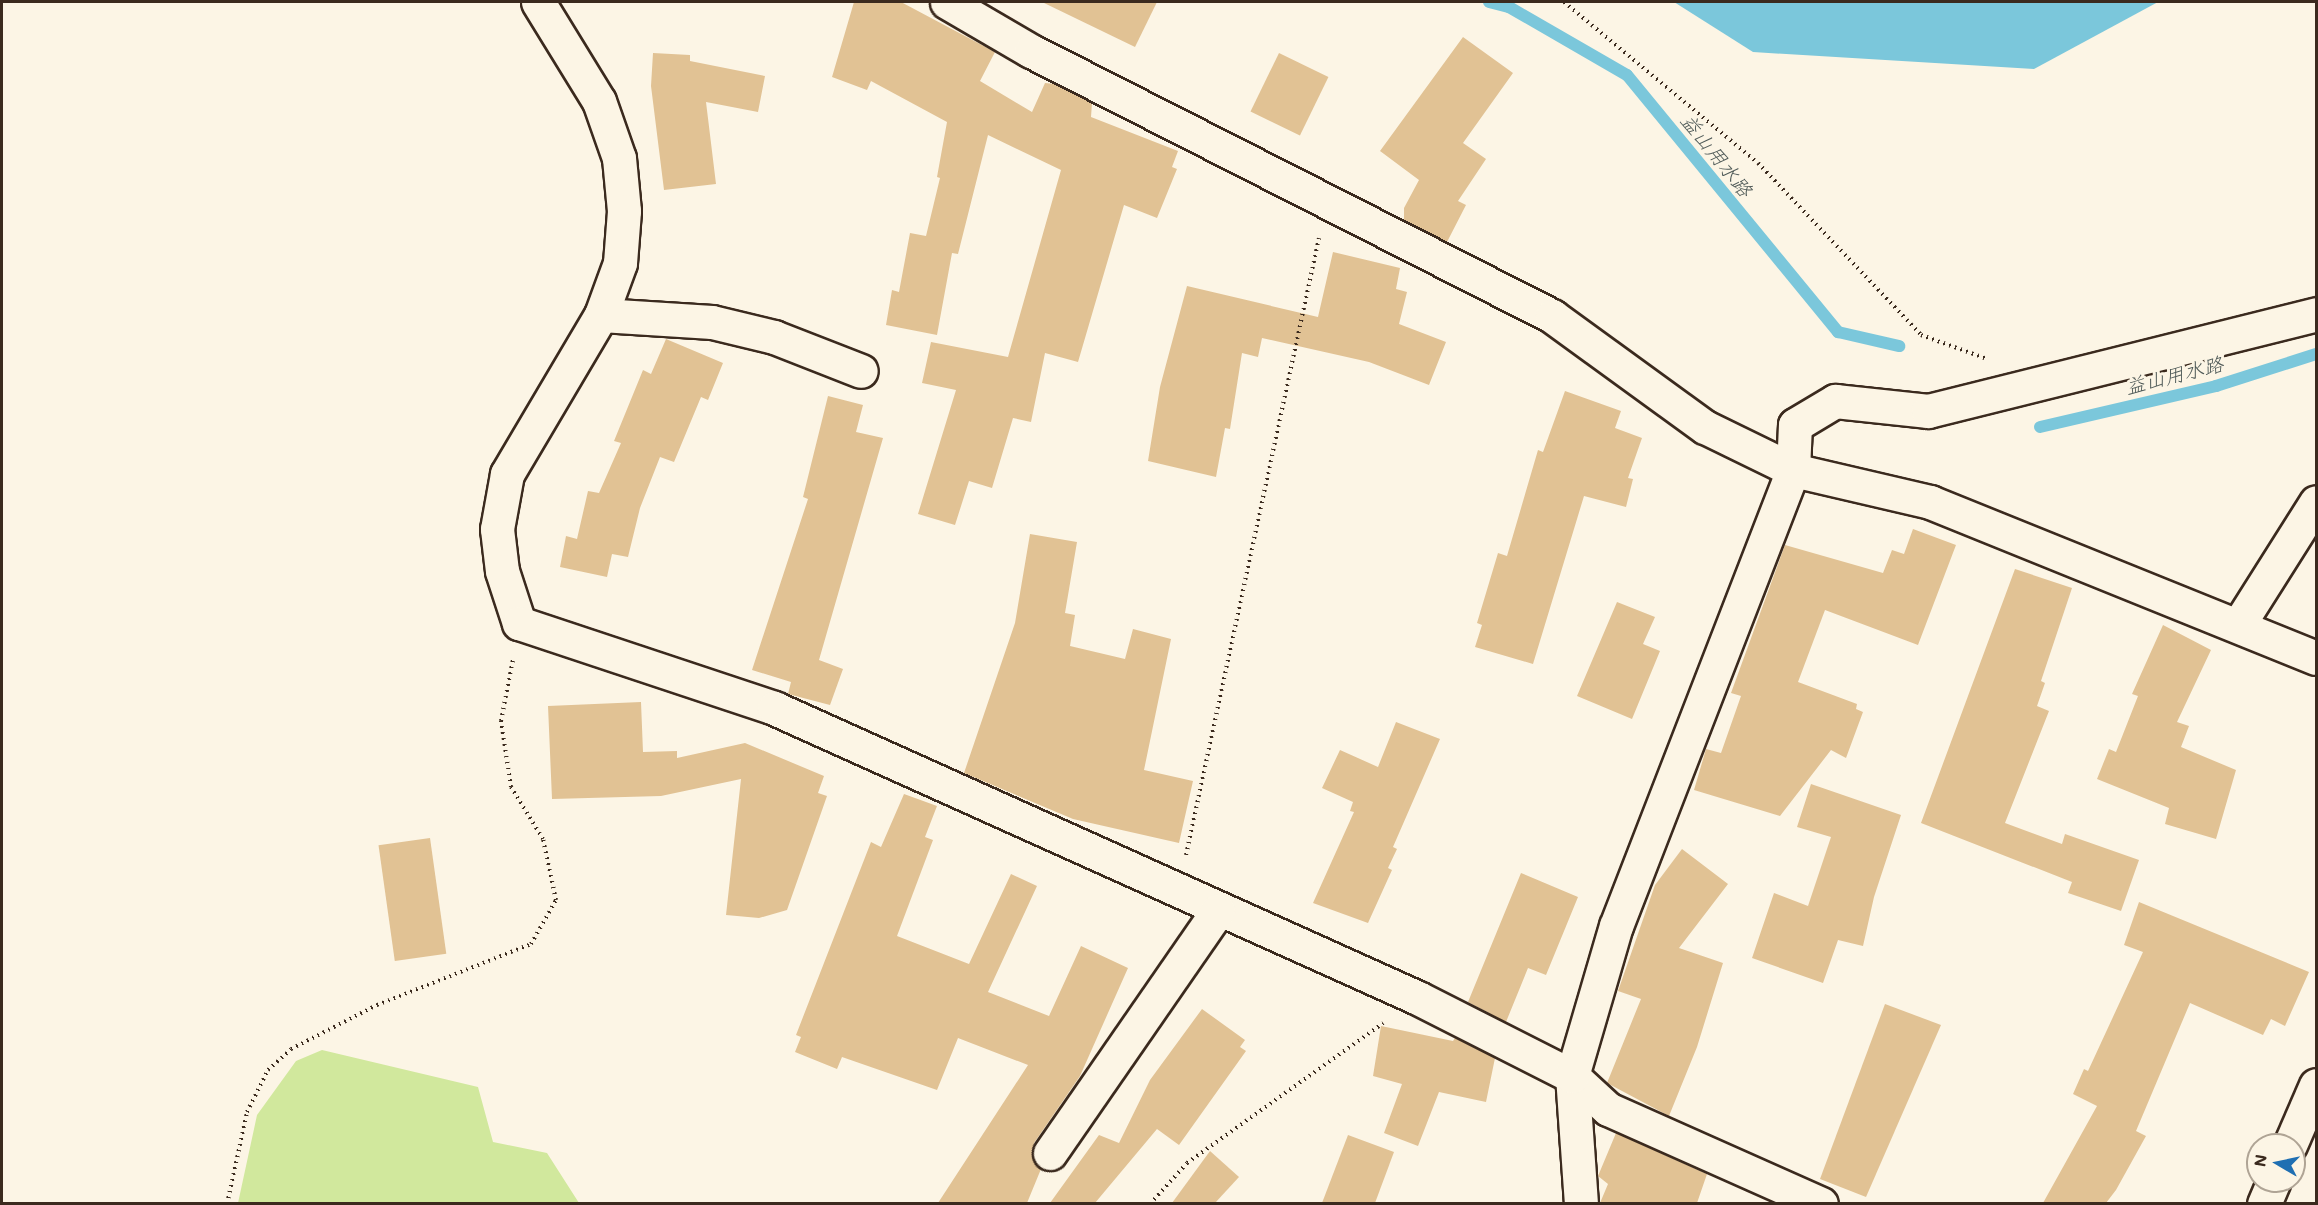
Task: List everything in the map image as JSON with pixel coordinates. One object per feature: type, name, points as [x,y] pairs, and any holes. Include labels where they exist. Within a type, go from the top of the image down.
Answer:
[{"type":"street","points":[[537,2],[599,101],[618,158],[624,211],[620,263],[601,315],[507,474],[497,529],[502,571],[519,623],[774,708],[1418,999],[1572,1076],[1608,1109],[1821,1203]]},
{"type":"street","points":[[947,2],[1031,51],[1328,200],[1552,316],[1705,428],[1793,470],[1930,502],[2240,624],[2316,658]]},
{"type":"street","points":[[1581,1203],[1572,1076],[1616,926],[1793,470],[1795,425],[1835,401],[1928,411],[2316,314]]},
{"type":"street","points":[[601,315],[712,322],[774,337],[861,371]]},
{"type":"street","points":[[2240,624],[2316,502]]},
{"type":"street","points":[[1050,1153],[1218,910]]},
{"type":"street","points":[[2295,1133],[2316,1085]]},
{"type":"path","points":[[1564,2],[1758,163],[1921,335],[1996,362]]},
{"type":"path","points":[[1178,891],[1328,200]]},
{"type":"path","points":[[227,1203],[247,1112],[268,1070],[291,1049],[376,1005],[531,944],[556,900],[543,840],[511,787],[501,721],[519,623]]},
{"type":"path","points":[[1150,1203],[1187,1163],[1418,999]]},
{"type":"green space","points":[[322,1050],[478,1087],[493,1142],[547,1153],[579,1203],[238,1203],[257,1115],[296,1061]]},
{"type":"water","points":[[1674,2],[2158,2],[2034,69],[1753,52]]},
{"type":"building","points":[[854,2],[901,2],[995,52],[980,81],[1032,112],[1045,83],[1055,84],[1092,103],[1091,117],[1178,151],[1172,167],[1177,169],[1157,218],[1124,205],[1078,362],[1045,353],[1031,422],[1013,418],[992,488],[969,481],[955,525],[918,514],[956,390],[922,383],[931,342],[1008,357],[1061,170],[988,135],[958,254],[952,253],[937,335],[886,325],[892,290],[899,292],[910,233],[926,236],[940,178],[937,177],[947,122],[871,81],[867,90],[832,77]]},
{"type":"building","points":[[1042,2],[1157,2],[1135,47]]},
{"type":"building","points":[[1463,37],[1513,73],[1463,143],[1486,159],[1458,201],[1466,205],[1447,242],[1404,220],[1404,208],[1419,180],[1380,151]]},
{"type":"building","points":[[653,53],[690,55],[690,61],[765,76],[758,112],[706,102],[716,184],[664,190],[651,86]]},
{"type":"building","points":[[1279,53],[1328,77],[1300,136],[1251,111]]},
{"type":"building","points":[[1333,252],[1400,268],[1396,289],[1407,292],[1399,324],[1446,342],[1429,385],[1369,362],[1262,338],[1258,357],[1242,353],[1230,429],[1225,428],[1216,477],[1148,461],[1160,387],[1187,286],[1318,317]]},
{"type":"building","points":[[666,339],[723,363],[708,400],[701,397],[674,462],[660,457],[640,508],[628,557],[612,554],[607,577],[560,567],[566,536],[577,539],[588,491],[599,493],[621,443],[614,441],[643,370],[651,374]]},
{"type":"building","points":[[1565,391],[1621,411],[1615,428],[1642,438],[1628,478],[1633,479],[1626,507],[1584,496],[1533,664],[1475,647],[1482,625],[1477,623],[1498,553],[1507,556],[1538,450],[1543,452]]},
{"type":"building","points":[[828,396],[863,405],[856,432],[883,438],[819,660],[843,669],[830,705],[788,694],[791,682],[752,670],[808,499],[803,497]]},
{"type":"building","points":[[1913,529],[1956,545],[1918,645],[1825,610],[1798,682],[1857,704],[1856,709],[1863,712],[1846,758],[1831,750],[1780,816],[1694,790],[1706,749],[1721,753],[1741,696],[1731,693],[1785,545],[1883,573],[1892,550],[1904,554]]},
{"type":"building","points":[[1030,534],[1077,542],[1065,613],[1075,615],[1070,646],[1125,659],[1133,629],[1171,639],[1144,770],[1193,781],[1179,843],[1073,819],[964,773],[1015,623]]},
{"type":"building","points":[[2015,569],[2072,588],[2041,681],[2045,683],[2037,706],[2049,711],[2005,823],[2062,844],[2065,834],[2139,860],[2121,911],[2068,893],[2072,882],[1921,823]]},
{"type":"building","points":[[1617,602],[1655,617],[1643,644],[1660,651],[1632,719],[1577,696]]},
{"type":"building","points":[[2163,625],[2211,650],[2177,722],[2189,726],[2181,747],[2236,770],[2216,839],[2165,824],[2169,808],[2097,779],[2109,749],[2116,752],[2138,696],[2132,694]]},
{"type":"building","points":[[641,702],[643,752],[677,751],[677,758],[745,743],[824,776],[818,793],[827,796],[787,910],[759,918],[726,915],[741,779],[661,796],[552,799],[548,706]]},
{"type":"building","points":[[1396,722],[1440,739],[1393,847],[1397,849],[1388,868],[1392,870],[1368,923],[1313,903],[1354,812],[1350,811],[1353,802],[1322,788],[1340,750],[1378,767]]},
{"type":"building","points":[[1811,784],[1901,815],[1874,897],[1863,946],[1838,940],[1823,983],[1752,958],[1774,893],[1808,906],[1831,837],[1797,827]]},
{"type":"building","points":[[904,794],[937,806],[925,837],[933,840],[897,936],[969,964],[1011,874],[1037,886],[988,992],[1049,1016],[1081,946],[1128,968],[1080,1076],[1034,1143],[1033,1160],[1041,1169],[1027,1203],[938,1203],[1028,1065],[958,1038],[937,1090],[842,1057],[837,1069],[795,1052],[801,1037],[796,1035],[871,842],[881,847]]},
{"type":"building","points":[[430,838],[446,954],[395,961],[379,845]]},
{"type":"building","points":[[1682,849],[1728,884],[1679,948],[1723,963],[1697,1047],[1669,1116],[1607,1083],[1641,999],[1618,991],[1655,885]]},
{"type":"building","points":[[1521,873],[1578,897],[1546,975],[1528,968],[1506,1022],[1468,1002]]},
{"type":"building","points":[[2139,902],[2309,972],[2285,1026],[2271,1019],[2263,1035],[2190,1003],[2136,1131],[2146,1136],[2116,1190],[2106,1203],[2043,1203],[2097,1106],[2073,1094],[2084,1069],[2088,1071],[2143,952],[2124,945]]},
{"type":"building","points":[[1885,1004],[1941,1025],[1866,1197],[1820,1179]]},
{"type":"building","points":[[1202,1009],[1245,1040],[1240,1047],[1246,1051],[1179,1145],[1157,1129],[1095,1203],[1050,1203],[1099,1135],[1119,1143],[1150,1080]]},
{"type":"building","points":[[1381,1026],[1453,1041],[1455,1038],[1495,1058],[1486,1102],[1439,1092],[1418,1146],[1384,1133],[1402,1084],[1373,1076]]},
{"type":"building","points":[[1616,1133],[1707,1174],[1697,1203],[1600,1203],[1608,1184],[1598,1176]]},
{"type":"building","points":[[1348,1135],[1394,1152],[1375,1203],[1322,1203]]},
{"type":"building","points":[[1210,1151],[1239,1177],[1215,1203],[1172,1203]]},
{"type":"waterway","name":"益山用水路","points":[[1489,2],[1509,7],[1627,75],[1838,332],[1899,346]]},
{"type":"waterway","name":"益山用水路","points":[[2040,427],[2216,386],[2316,354]]}]
